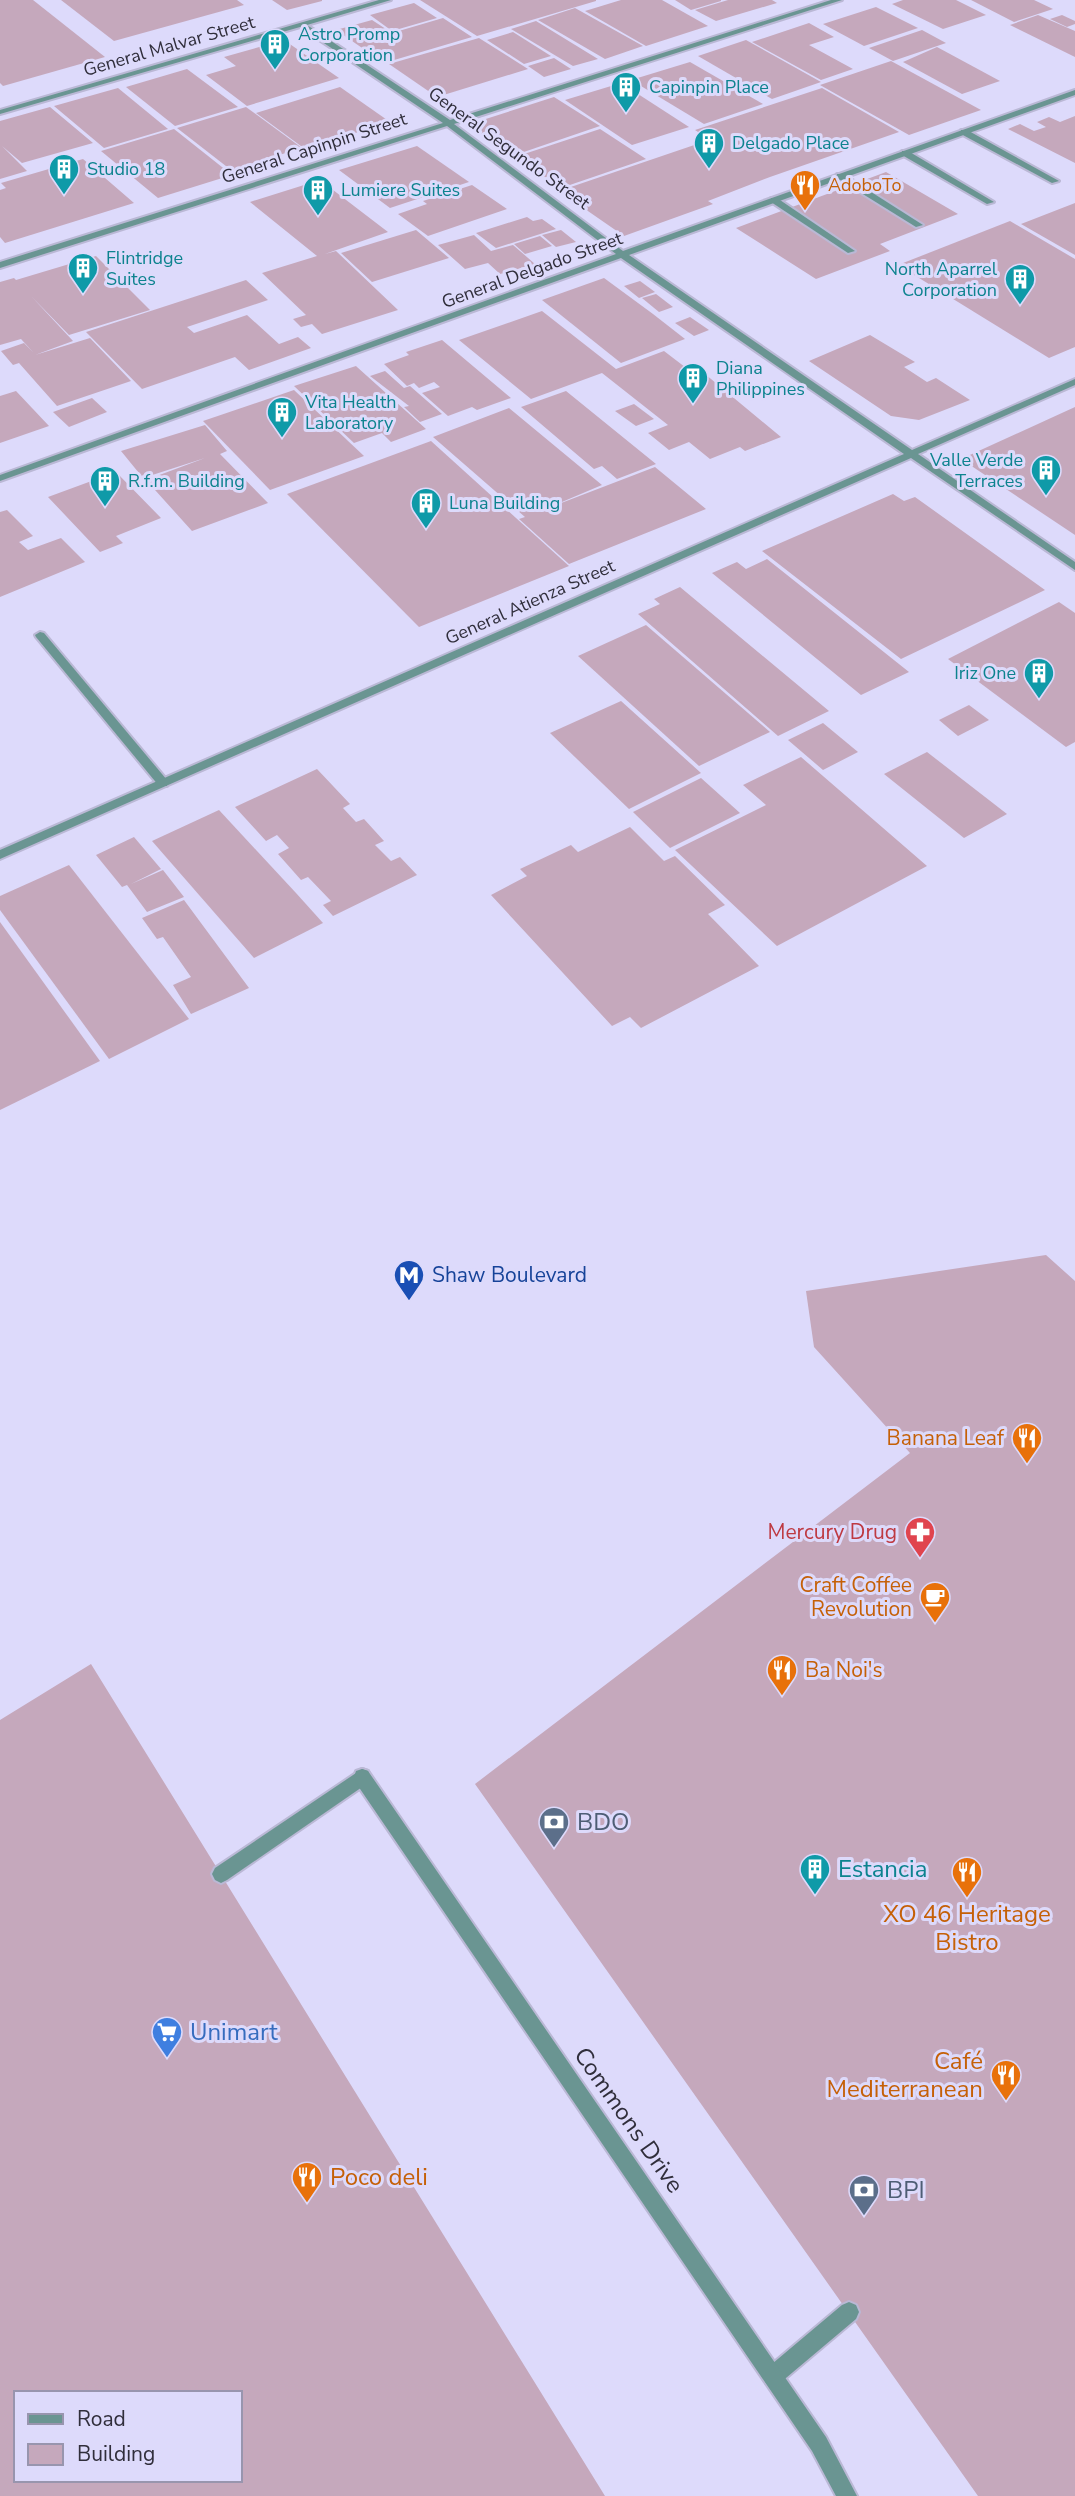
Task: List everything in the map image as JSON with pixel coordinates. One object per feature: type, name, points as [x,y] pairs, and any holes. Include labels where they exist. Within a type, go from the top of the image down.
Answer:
[{"type":"street","name":"General Malvar Street","points":[[0,112],[387,0]]},
{"type":"street","name":"General Capinpin Street","points":[[0,265],[838,0]]},
{"type":"street","name":"General Segundo Street","points":[[300,24],[447,122],[623,254],[1075,567]]},
{"type":"street","name":"General Delgado Street","points":[[0,478],[1075,92]]},
{"type":"street","points":[[964,132],[1055,181]]},
{"type":"street","points":[[905,153],[990,202]]},
{"type":"street","points":[[840,176],[919,225]]},
{"type":"street","points":[[774,200],[851,251]]},
{"type":"street","name":"General Atienza Street","points":[[0,855],[1075,382]]},
{"type":"street","points":[[40,635],[163,783]]},
{"type":"street","name":"Commons Drive","points":[[220,1874],[362,1777],[819,2444],[848,2496]]},
{"type":"street","points":[[773,2376],[849,2312]]},
{"type":"building","points":[[0,0],[33,0],[105,57],[3,86],[0,83]]},
{"type":"building","points":[[61,0],[237,0],[244,5],[114,41]]},
{"type":"building","points":[[272,0],[322,0],[322,1],[287,10]]},
{"type":"building","points":[[420,0],[596,0],[596,1],[477,36]]},
{"type":"building","points":[[621,0],[662,0],[708,26],[646,46],[585,11]]},
{"type":"building","points":[[675,0],[721,0],[721,1],[691,10]]},
{"type":"building","points":[[728,0],[772,0],[777,3],[716,21],[695,10]]},
{"type":"building","points":[[903,0],[956,0],[986,15],[943,29],[892,4]]},
{"type":"building","points":[[971,0],[1034,0],[1053,9],[1014,22]]},
{"type":"building","points":[[414,3],[437,18],[392,31],[370,15]]},
{"type":"building","points":[[876,7],[918,28],[864,46],[823,24]]},
{"type":"building","points":[[575,8],[643,46],[605,59],[538,20]]},
{"type":"building","points":[[1038,15],[1075,31],[1075,57],[1010,25]]},
{"type":"building","points":[[1062,15],[1075,21],[1075,24],[1067,27],[1050,19]]},
{"type":"building","points":[[443,18],[472,37],[384,63],[336,30],[372,20],[392,33]]},
{"type":"building","points":[[536,21],[598,59],[573,66],[511,29]]},
{"type":"building","points":[[809,23],[834,37],[809,45],[853,69],[821,80],[752,42]]},
{"type":"building","points":[[922,30],[946,43],[893,61],[869,48]]},
{"type":"building","points":[[513,32],[551,56],[524,64],[487,40]]},
{"type":"building","points":[[479,38],[528,69],[437,97],[389,64]]},
{"type":"building","name":"Astro Promp Corporation","points":[[284,40],[339,78],[247,106],[206,75],[236,66],[224,57]]},
{"type":"building","points":[[746,40],[821,82],[772,99],[698,56]]},
{"type":"building","points":[[937,47],[1000,81],[962,94],[903,62]]},
{"type":"building","points":[[554,58],[571,69],[544,77],[528,66]]},
{"type":"building","points":[[891,61],[981,110],[909,135],[820,85]]},
{"type":"building","points":[[690,62],[763,104],[704,124],[631,80]]},
{"type":"building","points":[[187,69],[238,107],[175,126],[126,87]]},
{"type":"building","name":"Capinpin Place","points":[[621,83],[689,127],[632,145],[565,100]]},
{"type":"building","points":[[340,87],[390,122],[305,149],[256,113]]},
{"type":"building","points":[[118,88],[168,129],[104,148],[54,106]]},
{"type":"building","points":[[822,88],[899,132],[770,177],[708,201],[713,204],[624,236],[559,191],[709,140],[718,145],[695,130]]},
{"type":"building","points":[[554,97],[600,126],[512,156],[467,125]]},
{"type":"building","points":[[50,107],[93,143],[22,163],[2,146],[27,171],[0,179],[0,121]]},
{"type":"building","points":[[246,107],[302,148],[231,170],[177,128]]},
{"type":"building","points":[[1075,116],[1075,163],[1008,129],[1020,124],[1034,131],[1046,127],[1037,122],[1049,117],[1060,122]]},
{"type":"building","points":[[174,129],[232,175],[158,198],[101,151]]},
{"type":"building","points":[[600,129],[646,159],[561,188],[515,157]]},
{"type":"building","points":[[417,146],[469,182],[390,208],[339,170]]},
{"type":"building","name":"Studio 18","points":[[83,159],[134,203],[5,243],[0,237],[0,190],[6,188],[1,183]]},
{"type":"building","points":[[886,172],[958,214],[880,244],[890,251],[816,279],[736,228]]},
{"type":"building","points":[[320,180],[388,232],[325,254],[336,251],[398,310],[322,334],[312,324],[301,327],[293,319],[306,315],[262,273],[317,256],[250,202]]},
{"type":"building","points":[[472,185],[507,209],[428,236],[398,214],[427,204],[423,201]]},
{"type":"building","points":[[1075,203],[1075,255],[1021,224]]},
{"type":"building","points":[[527,217],[533,221],[542,219],[556,229],[496,248],[476,233]]},
{"type":"building","name":"North Aparrel Corporation","points":[[1010,221],[1075,259],[1075,347],[1049,358],[898,265]]},
{"type":"building","points":[[416,230],[449,258],[372,282],[341,253]]},
{"type":"building","points":[[561,230],[576,242],[556,247],[542,235]]},
{"type":"building","points":[[474,235],[491,251],[513,245],[535,264],[500,274],[488,263],[465,269],[438,245]]},
{"type":"building","points":[[540,236],[552,246],[525,254],[514,244]]},
{"type":"building","points":[[96,256],[150,310],[69,335],[31,296],[73,341],[35,355],[90,338],[131,381],[57,406],[19,363],[13,365],[1,351],[24,343],[33,352],[21,339],[0,345],[0,282],[14,278],[16,280]]},
{"type":"building","points":[[604,278],[685,339],[621,363],[542,300]]},
{"type":"building","points":[[246,280],[268,300],[187,327],[194,333],[247,315],[279,344],[298,337],[311,348],[249,370],[235,357],[142,389],[86,332]]},
{"type":"building","points":[[640,281],[655,292],[639,298],[624,286]]},
{"type":"building","points":[[656,294],[673,307],[659,312],[642,298]]},
{"type":"building","points":[[542,311],[616,369],[664,351],[698,377],[705,374],[781,437],[745,451],[740,447],[710,459],[689,442],[669,450],[648,433],[668,425],[602,373],[531,399],[459,340]]},
{"type":"building","points":[[690,317],[709,330],[694,336],[675,323]]},
{"type":"building","points":[[870,335],[915,362],[904,367],[927,382],[936,378],[970,400],[919,420],[891,416],[809,361]]},
{"type":"building","points":[[442,340],[511,398],[477,410],[472,407],[448,416],[422,393],[440,387],[434,382],[419,388],[414,383],[407,386],[384,364],[409,355],[406,352]]},
{"type":"building","points":[[356,366],[426,429],[391,442],[382,433],[354,443],[294,386]]},
{"type":"building","points":[[385,371],[404,388],[410,386],[442,414],[420,422],[404,407],[409,406],[370,376]]},
{"type":"building","name":"Vita Health Laboratory","points":[[294,390],[364,456],[270,490],[203,421]]},
{"type":"building","points":[[16,391],[49,426],[0,443],[0,396]]},
{"type":"building","points":[[566,391],[656,464],[617,479],[602,466],[594,469],[521,407]]},
{"type":"building","points":[[92,398],[107,412],[69,427],[53,412]]},
{"type":"building","points":[[634,404],[654,419],[636,426],[615,411]]},
{"type":"building","name":"Valle Verde Terraces","points":[[1075,407],[1075,535],[961,459]]},
{"type":"building","points":[[509,408],[602,485],[543,510],[655,467],[706,509],[569,564],[519,519],[525,517],[433,437]]},
{"type":"building","points":[[205,425],[227,451],[220,454],[268,503],[192,531],[146,480],[205,458],[143,478],[121,451]]},
{"type":"building","name":"Luna Building","points":[[431,441],[569,566],[419,627],[287,494]]},
{"type":"building","name":"R.f.m. Building","points":[[116,472],[161,518],[116,536],[123,543],[100,552],[48,497]]},
{"type":"building","points":[[893,494],[904,501],[915,497],[1045,590],[901,659],[762,551]]},
{"type":"building","points":[[7,510],[33,536],[19,542],[28,550],[61,538],[85,562],[0,597],[0,512]]},
{"type":"building","points":[[767,559],[909,672],[861,695],[712,573],[737,562],[746,569]]},
{"type":"building","points":[[680,587],[829,711],[778,736],[638,614],[660,604],[654,599]]},
{"type":"building","name":"Iriz One","points":[[1059,602],[1075,613],[1075,742],[1066,747],[948,659]]},
{"type":"building","points":[[646,625],[770,732],[699,766],[578,656]]},
{"type":"building","points":[[621,701],[701,773],[629,809],[550,733]]},
{"type":"building","points":[[969,705],[989,720],[958,736],[939,720]]},
{"type":"building","points":[[823,723],[858,752],[823,770],[788,740]]},
{"type":"building","points":[[927,752],[1007,814],[964,838],[884,774]]},
{"type":"building","points":[[801,757],[927,866],[777,946],[675,850],[766,805],[743,785]]},
{"type":"building","points":[[317,769],[350,804],[343,808],[356,822],[364,819],[384,841],[375,845],[391,861],[400,857],[417,875],[333,916],[323,905],[331,901],[308,877],[301,880],[278,854],[289,848],[277,835],[266,841],[235,807]]},
{"type":"building","points":[[701,778],[740,813],[670,848],[633,812]]},
{"type":"building","points":[[219,810],[323,923],[254,958],[152,841]]},
{"type":"building","points":[[630,827],[664,861],[675,856],[725,905],[708,914],[759,966],[641,1028],[630,1017],[612,1026],[491,895],[527,876],[520,869],[571,845],[578,852]]},
{"type":"building","points":[[134,837],[161,869],[131,884],[163,870],[184,897],[147,912],[127,885],[122,887],[96,855]]},
{"type":"building","points":[[69,865],[189,1019],[109,1059],[0,910],[0,896]]},
{"type":"building","points":[[184,900],[249,988],[191,1014],[173,985],[191,977],[163,937],[157,939],[142,918]]},
{"type":"building","points":[[0,922],[100,1061],[0,1110]]},
{"type":"building","name":"Estancia","points":[[1046,1255],[1075,1281],[1075,2496],[978,2496],[475,1784],[910,1453],[814,1347],[806,1291]]},
{"type":"building","name":"Unimart","points":[[91,1664],[605,2496],[0,2496],[0,1720]]},
{"type":"place","name":"Astro Promp Corporation","points":[[275,71]]},
{"type":"place","name":"Capinpin Place","points":[[626,114]]},
{"type":"place","name":"Delgado Place","points":[[709,170]]},
{"type":"place","name":"Studio 18","points":[[64,196]]},
{"type":"place","name":"AdoboTo","points":[[805,212]]},
{"type":"place","name":"Lumiere Suites","points":[[318,217]]},
{"type":"place","name":"Flintridge Suites","points":[[83,295]]},
{"type":"place","name":"North Aparrel Corporation","points":[[1020,306]]},
{"type":"place","name":"Diana Philippines","points":[[693,405]]},
{"type":"place","name":"Vita Health Laboratory","points":[[282,439]]},
{"type":"place","name":"Valle Verde Terraces","points":[[1046,497]]},
{"type":"place","name":"R.f.m. Building","points":[[105,508]]},
{"type":"place","name":"Luna Building","points":[[426,530]]},
{"type":"place","name":"Iriz One","points":[[1039,700]]},
{"type":"place","name":"Shaw Boulevard","points":[[409,1302]]},
{"type":"place","name":"Banana Leaf","points":[[1027,1465]]},
{"type":"place","name":"Mercury Drug","points":[[920,1559]]},
{"type":"place","name":"Craft Coffee Revolution","points":[[935,1624]]},
{"type":"place","name":"Ba Noi's","points":[[782,1697]]},
{"type":"place","name":"BDO","points":[[554,1849]]},
{"type":"place","name":"Estancia","points":[[815,1896]]},
{"type":"place","name":"XO 46 Heritage Bistro","points":[[967,1899]]},
{"type":"place","name":"Unimart","points":[[167,2059]]},
{"type":"place","name":"Café Mediterranean","points":[[1006,2102]]},
{"type":"place","name":"Poco deli","points":[[307,2204]]},
{"type":"place","name":"BPI","points":[[864,2217]]}]
